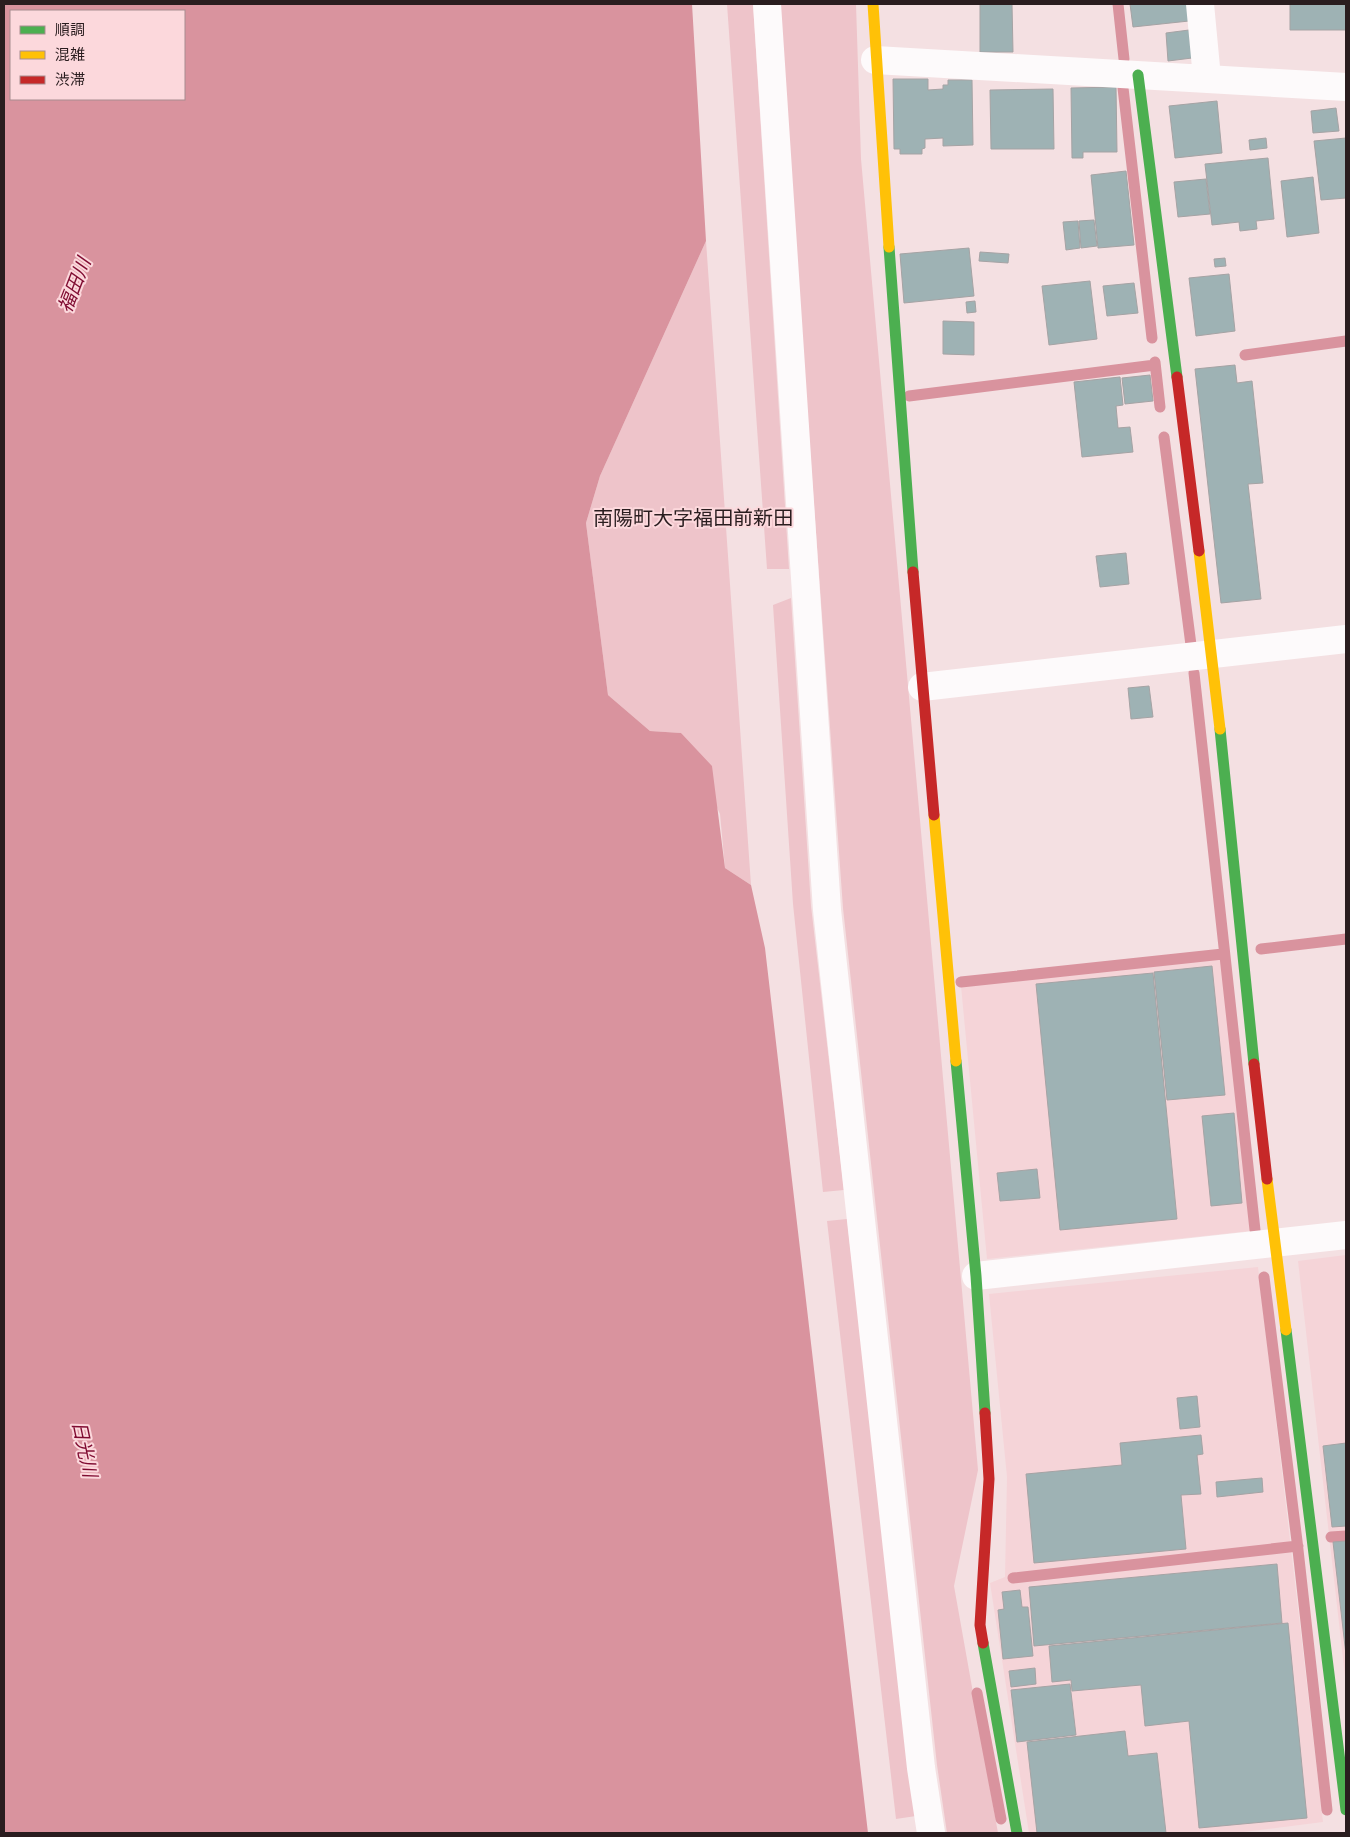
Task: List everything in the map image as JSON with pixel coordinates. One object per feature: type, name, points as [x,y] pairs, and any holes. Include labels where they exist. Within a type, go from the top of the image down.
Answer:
[{"type":"street","points":[[766,4],[827,910],[921,1768],[931,1833]]},
{"type":"street","points":[[873,4],[875,60],[922,687],[976,1276],[989,1479],[980,1625],[1017,1833]]},
{"type":"street","points":[[1200,4],[1207,78]]},
{"type":"street","points":[[875,60],[1346,87]]},
{"type":"street","points":[[1138,75],[1212,655],[1275,1244],[1346,1810]]},
{"type":"street","points":[[922,687],[1346,639]]},
{"type":"street","points":[[976,1276],[1346,1236]]},
{"type":"shaded area","points":[[727,4],[753,4],[789,569],[767,569]]},
{"type":"shaded area","points":[[778,4],[856,4],[861,159],[978,1470],[954,1586],[998,1833],[947,1833],[937,1765],[843,908]]},
{"type":"shaded area","points":[[706,241],[751,885],[725,868],[720,814],[681,733],[650,731],[608,695],[586,523],[600,476]]},
{"type":"shaded area","points":[[791,598],[811,906],[844,1190],[823,1192],[793,904],[773,605]]},
{"type":"shaded area","points":[[1221,959],[1250,1231],[987,1259],[961,986]]},
{"type":"shaded area","points":[[847,1219],[916,1816],[896,1819],[827,1221]]},
{"type":"shaded area","points":[[1346,1255],[1346,1685],[1298,1261]]},
{"type":"shaded area","points":[[1258,1267],[1323,1822],[1236,1833],[1029,1833],[990,1583],[1005,1577],[1007,1477],[989,1294]]},
{"type":"water","points":[[4,4],[692,4],[706,241],[600,476],[586,523],[608,695],[650,731],[681,733],[712,766],[725,868],[751,885],[765,948],[868,1833],[4,1833]]},
{"type":"building","points":[[980,4],[1012,4],[1013,52],[980,52]]},
{"type":"building","points":[[1130,4],[1188,4],[1189,21],[1133,27]]},
{"type":"building","points":[[1290,4],[1346,4],[1346,30],[1290,30]]},
{"type":"building","points":[[1189,30],[1192,58],[1168,61],[1166,33]]},
{"type":"building","points":[[893,79],[928,79],[928,90],[943,89],[943,85],[948,85],[948,80],[972,80],[973,145],[943,146],[943,138],[925,139],[925,148],[922,149],[922,154],[900,154],[900,149],[894,149]]},
{"type":"building","points":[[1116,87],[1117,152],[1083,152],[1083,158],[1072,158],[1071,88]]},
{"type":"building","points":[[1053,89],[1054,149],[991,149],[990,90]]},
{"type":"building","points":[[1217,101],[1222,153],[1175,158],[1169,106]]},
{"type":"building","points":[[1336,108],[1339,131],[1313,133],[1311,111]]},
{"type":"building","points":[[1266,138],[1267,148],[1250,150],[1249,140]]},
{"type":"building","points":[[1346,138],[1346,198],[1321,200],[1314,141]]},
{"type":"building","points":[[1268,158],[1274,219],[1256,221],[1257,229],[1240,231],[1239,222],[1212,225],[1205,164]]},
{"type":"building","points":[[1126,171],[1134,245],[1098,248],[1091,175]]},
{"type":"building","points":[[1313,177],[1319,233],[1287,237],[1281,181]]},
{"type":"building","points":[[1206,179],[1210,214],[1178,217],[1174,182]]},
{"type":"building","points":[[1094,220],[1097,246],[1081,248],[1079,221]]},
{"type":"building","points":[[1078,221],[1080,248],[1066,250],[1063,222]]},
{"type":"building","points":[[969,248],[974,296],[904,303],[900,254]]},
{"type":"building","points":[[980,252],[1009,254],[1008,263],[979,261]]},
{"type":"building","points":[[1225,258],[1226,266],[1215,267],[1214,259]]},
{"type":"building","points":[[1229,274],[1235,331],[1196,336],[1189,278]]},
{"type":"building","points":[[1090,281],[1097,339],[1049,345],[1042,286]]},
{"type":"building","points":[[1134,283],[1138,313],[1107,316],[1103,286]]},
{"type":"building","points":[[975,301],[976,312],[967,313],[966,302]]},
{"type":"building","points":[[943,321],[974,322],[974,355],[943,354]]},
{"type":"building","points":[[1235,365],[1237,383],[1252,381],[1263,483],[1248,484],[1261,599],[1221,603],[1195,369]]},
{"type":"building","points":[[1150,375],[1153,401],[1125,404],[1122,378]]},
{"type":"building","points":[[1120,377],[1123,405],[1116,406],[1118,428],[1130,427],[1133,452],[1082,457],[1074,382]]},
{"type":"building","points":[[1126,553],[1129,584],[1100,587],[1096,556]]},
{"type":"building","points":[[1149,686],[1153,717],[1131,719],[1128,688]]},
{"type":"building","points":[[1212,966],[1225,1095],[1167,1100],[1154,972]]},
{"type":"building","points":[[1153,973],[1177,1219],[1060,1230],[1036,984]]},
{"type":"building","points":[[1234,1113],[1242,1203],[1211,1206],[1202,1116]]},
{"type":"building","points":[[1037,1169],[1040,1198],[1000,1201],[997,1173]]},
{"type":"building","points":[[1197,1396],[1200,1427],[1180,1429],[1177,1398]]},
{"type":"building","points":[[1201,1435],[1203,1454],[1197,1455],[1201,1494],[1181,1495],[1186,1549],[1034,1563],[1026,1474],[1122,1465],[1120,1443]]},
{"type":"building","points":[[1346,1443],[1346,1526],[1332,1527],[1323,1446]]},
{"type":"building","points":[[1262,1478],[1263,1492],[1217,1497],[1216,1482]]},
{"type":"building","points":[[1346,1541],[1346,1655],[1333,1542]]},
{"type":"building","points":[[1277,1564],[1282,1623],[1034,1646],[1029,1587]]},
{"type":"building","points":[[1020,1590],[1022,1607],[1028,1607],[1033,1656],[1003,1659],[998,1610],[1004,1609],[1002,1592]]},
{"type":"building","points":[[1288,1623],[1307,1818],[1199,1828],[1189,1721],[1145,1726],[1141,1685],[1072,1691],[1071,1680],[1052,1682],[1049,1646]]},
{"type":"building","points":[[1035,1668],[1036,1684],[1011,1687],[1009,1671]]},
{"type":"building","points":[[1070,1684],[1076,1735],[1017,1742],[1011,1690]]},
{"type":"building","points":[[1125,1731],[1128,1756],[1157,1753],[1166,1833],[1037,1833],[1027,1742]]},
{"type":"waterway","points":[[1118,4],[1124,59]]},
{"type":"waterway","points":[[1123,88],[1152,338]]},
{"type":"waterway","points":[[1245,355],[1346,341]]},
{"type":"waterway","points":[[1155,362],[1160,407]]},
{"type":"waterway","points":[[909,396],[1155,365]]},
{"type":"waterway","points":[[1164,437],[1191,645]]},
{"type":"waterway","points":[[1194,673],[1255,1230]]},
{"type":"waterway","points":[[1261,949],[1346,939]]},
{"type":"waterway","points":[[961,982],[1223,954]]},
{"type":"waterway","points":[[1264,1277],[1297,1541],[1327,1810]]},
{"type":"waterway","points":[[1331,1537],[1346,1536]]},
{"type":"waterway","points":[[1013,1578],[1298,1546]]},
{"type":"waterway","points":[[977,1693],[1001,1819]]},
{"type":"traffic: fast","points":[[1138,75],[1177,377]]},
{"type":"traffic: fast","points":[[889,247],[913,572]]},
{"type":"traffic: fast","points":[[1220,729],[1254,1064]]},
{"type":"traffic: fast","points":[[956,1061],[976,1276],[985,1413]]},
{"type":"traffic: fast","points":[[1286,1330],[1346,1810]]},
{"type":"traffic: fast","points":[[983,1643],[1017,1833]]},
{"type":"traffic: slow","points":[[873,4],[889,247]]},
{"type":"traffic: slow","points":[[1199,551],[1220,729]]},
{"type":"traffic: slow","points":[[934,815],[956,1061]]},
{"type":"traffic: slow","points":[[1267,1179],[1286,1330]]},
{"type":"traffic: jam","points":[[1177,377],[1199,551]]},
{"type":"traffic: jam","points":[[913,572],[934,815]]},
{"type":"traffic: jam","points":[[1254,1064],[1267,1179]]},
{"type":"traffic: jam","points":[[983,1643],[980,1625],[989,1479],[985,1413]]},
{"type":"district","name":"南陽町大字福田前新田","points":[[693,518]]},
{"type":"water label","name":"福田川","points":[[74,285]]},
{"type":"water label","name":"日光川","points":[[85,1449]]}]
